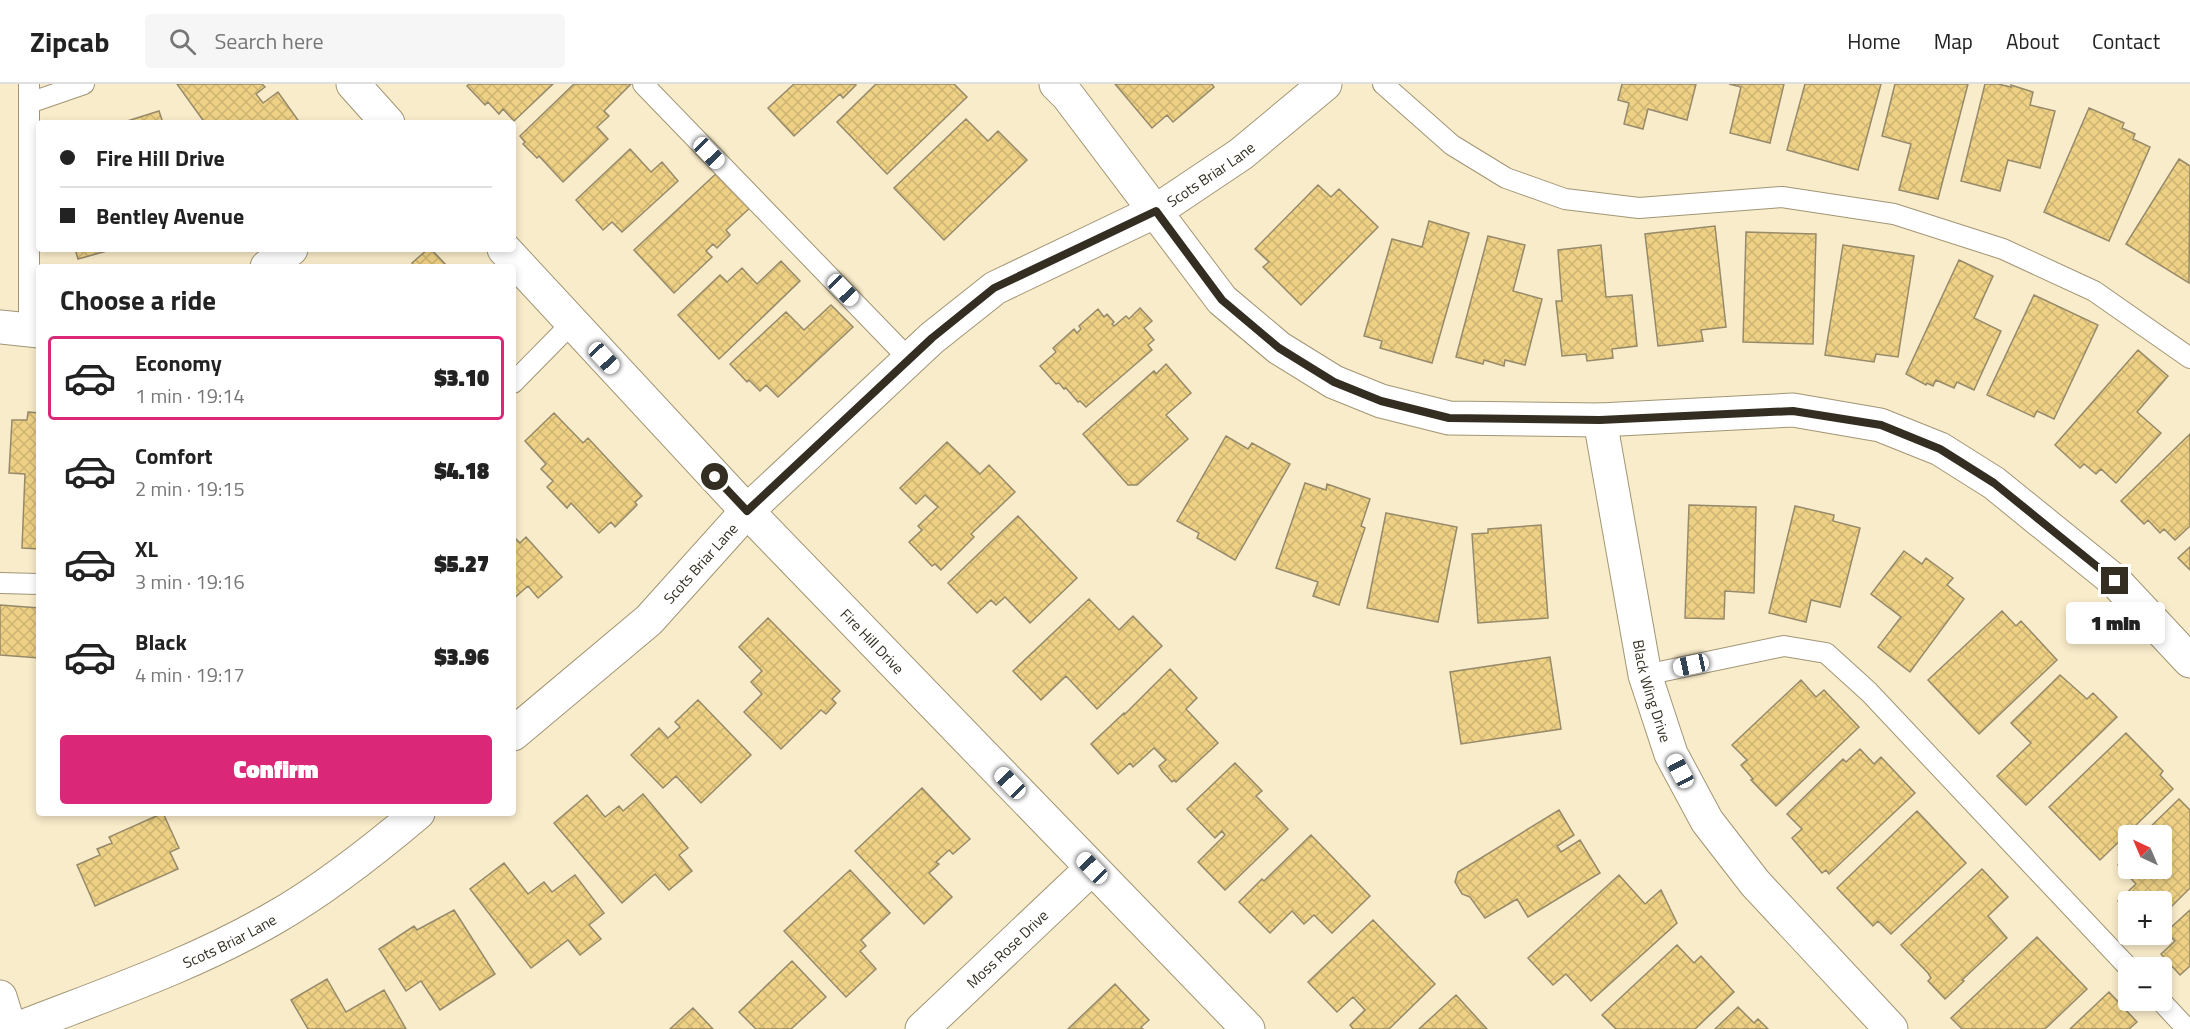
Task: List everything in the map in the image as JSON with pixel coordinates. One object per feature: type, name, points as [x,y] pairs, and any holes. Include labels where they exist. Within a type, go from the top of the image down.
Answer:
[{"type":"street","points":[[353,84],[385,120]]},
{"type":"street","points":[[1056,84],[1108,147],[1222,300],[1279,348],[1334,382],[1381,401],[1449,418],[1600,420],[1793,411],[1881,425],[1930,445],[1994,483],[2115,581],[2190,661]]},
{"type":"street","name":"Scots Briar Lane","points":[[516,731],[649,620],[747,511],[932,338],[994,288],[1156,211],[1241,154],[1325,84]]},
{"type":"street","points":[[271,264],[287,252]]},
{"type":"street","name":"Fire Hill Drive","points":[[507,252],[747,511],[1248,1029]]},
{"type":"street","name":"Black Wing Drive","points":[[1600,420],[1645,675],[1671,754],[1707,821],[1755,883],[1891,1029]]},
{"type":"street","name":"Scots Briar Lane","points":[[17,1029],[188,962],[274,918],[368,855],[414,816]]},
{"type":"street","name":"Moss Rose Drive","points":[[922,1029],[1092,868]]},
{"type":"street","points":[[0,997],[10,1029]]},
{"type":"lane","points":[[23,330],[29,94],[84,84]]},
{"type":"lane","points":[[642,84],[909,359]]},
{"type":"lane","points":[[1383,84],[1452,145],[1506,178],[1565,199],[1639,208],[1782,197],[1894,214],[2003,249],[2094,291],[2190,358]]},
{"type":"lane","points":[[516,380],[573,323]]},
{"type":"lane","points":[[0,583],[36,584]]},
{"type":"lane","points":[[1645,675],[1784,646],[1826,653],[1869,692],[2119,957]]},
{"type":"lane","points":[[2170,1011],[2187,1029]]},
{"type":"building","points":[[177,84],[262,84],[265,87],[256,94],[263,103],[278,92],[298,120],[203,120]]},
{"type":"building","points":[[469,84],[553,84],[515,120],[503,109],[499,114],[488,102],[485,105],[467,86]]},
{"type":"building","points":[[574,84],[631,84],[604,111],[609,116],[597,127],[608,139],[563,182],[539,156],[537,158],[523,144],[525,142],[520,136]]},
{"type":"building","points":[[794,84],[856,85],[843,98],[840,94],[794,136],[768,108]]},
{"type":"building","points":[[876,84],[954,84],[967,97],[887,174],[837,122]]},
{"type":"building","points":[[1115,84],[1212,84],[1214,87],[1173,122],[1167,115],[1152,128]]},
{"type":"building","points":[[1622,84],[1696,84],[1687,120],[1648,109],[1643,129],[1624,124],[1629,103],[1618,100]]},
{"type":"building","points":[[1729,84],[1784,84],[1770,143],[1730,133],[1741,87]]},
{"type":"building","points":[[1805,84],[1881,84],[1858,170],[1787,150]]},
{"type":"building","points":[[1895,84],[1968,84],[1938,199],[1899,190],[1911,144],[1882,136]]},
{"type":"building","points":[[1985,84],[2011,87],[2011,85],[2033,92],[2030,105],[2055,111],[2040,168],[2008,160],[2000,191],[1961,181]]},
{"type":"building","points":[[2089,108],[2124,123],[2122,128],[2135,134],[2133,139],[2150,147],[2109,241],[2044,212]]},
{"type":"building","points":[[159,111],[162,120],[130,120]]},
{"type":"building","points":[[966,119],[988,141],[998,131],[1027,160],[944,240],[894,188]]},
{"type":"building","points":[[630,149],[651,172],[662,162],[678,181],[622,232],[612,222],[603,230],[576,200]]},
{"type":"building","points":[[2179,159],[2190,166],[2189,283],[2126,244]]},
{"type":"building","points":[[720,170],[753,205],[726,230],[730,235],[717,248],[713,244],[706,251],[712,257],[674,293],[634,250]]},
{"type":"building","points":[[1318,185],[1331,197],[1339,189],[1378,227],[1301,305],[1263,267],[1269,262],[1255,249]]},
{"type":"building","points":[[1429,221],[1469,233],[1432,363],[1380,348],[1382,341],[1364,336],[1392,239],[1422,247]]},
{"type":"building","points":[[1715,226],[1726,327],[1701,330],[1703,341],[1658,346],[1645,234]]},
{"type":"building","points":[[1746,232],[1816,234],[1813,344],[1743,342]]},
{"type":"building","points":[[1488,236],[1525,245],[1513,291],[1542,299],[1525,365],[1505,360],[1504,366],[1484,360],[1483,364],[1456,357]]},
{"type":"building","points":[[1601,245],[1606,297],[1632,295],[1637,346],[1612,349],[1613,358],[1587,361],[1586,354],[1562,356],[1556,301],[1562,301],[1558,250]]},
{"type":"building","points":[[1843,245],[1914,256],[1898,357],[1876,354],[1874,362],[1825,355]]},
{"type":"building","points":[[76,252],[103,252],[78,259]]},
{"type":"building","points":[[425,252],[434,252],[445,264],[413,264]]},
{"type":"building","points":[[1959,260],[1993,276],[1974,318],[2001,331],[1974,390],[1957,382],[1954,388],[1936,380],[1933,386],[1927,383],[1926,385],[1906,374]]},
{"type":"building","points":[[781,261],[800,281],[719,359],[678,315],[720,275],[727,282],[742,268],[757,284]]},
{"type":"building","points":[[2034,295],[2098,325],[2054,419],[2037,411],[2034,417],[1987,395]]},
{"type":"building","points":[[831,305],[853,327],[778,397],[766,385],[760,391],[749,380],[747,382],[730,364],[786,312],[804,330]]},
{"type":"building","points":[[1140,308],[1152,321],[1144,328],[1154,340],[1148,345],[1152,350],[1086,407],[1080,401],[1078,402],[1066,388],[1064,389],[1059,383],[1056,384],[1040,366],[1056,352],[1053,348],[1074,329],[1077,333],[1081,329],[1079,326],[1098,309],[1104,317],[1107,314],[1114,322],[1112,324],[1114,326],[1126,316],[1129,319]]},
{"type":"building","points":[[2138,350],[2168,376],[2137,412],[2161,433],[2116,483],[2101,469],[2096,474],[2084,464],[2080,468],[2055,445]]},
{"type":"building","points":[[1166,364],[1191,393],[1166,415],[1188,439],[1137,485],[1128,485],[1083,434],[1154,371],[1156,374]]},
{"type":"building","points":[[28,412],[36,413],[36,549],[22,548],[25,474],[9,473],[12,420],[27,420]]},
{"type":"building","points":[[554,413],[583,443],[588,438],[642,496],[635,502],[637,505],[615,527],[611,522],[599,533],[571,503],[567,508],[547,487],[553,481],[541,469],[546,464],[525,441]]},
{"type":"building","points":[[2190,434],[2190,526],[2175,540],[2164,529],[2160,533],[2148,520],[2144,524],[2121,501]]},
{"type":"building","points":[[1226,436],[1248,449],[1252,443],[1290,464],[1235,560],[1197,538],[1199,533],[1177,521]]},
{"type":"building","points":[[947,442],[980,474],[989,465],[1015,492],[971,534],[974,537],[941,570],[935,564],[932,566],[909,542],[922,530],[918,526],[938,507],[925,495],[916,504],[900,488]]},
{"type":"building","points":[[1305,483],[1326,490],[1327,484],[1370,499],[1361,526],[1365,528],[1339,605],[1313,596],[1318,582],[1276,568]]},
{"type":"building","points":[[1689,505],[1756,507],[1754,593],[1725,591],[1724,619],[1685,618]]},
{"type":"building","points":[[1795,506],[1834,515],[1833,521],[1860,528],[1840,607],[1811,600],[1806,622],[1769,613]]},
{"type":"building","points":[[1386,513],[1457,527],[1438,622],[1367,608]]},
{"type":"building","points":[[1018,516],[1077,578],[1030,623],[1005,597],[996,605],[991,600],[977,613],[948,583]]},
{"type":"building","points":[[1541,525],[1548,618],[1478,623],[1472,534],[1488,533],[1488,529]]},
{"type":"building","points":[[526,537],[562,577],[538,598],[528,586],[516,596],[516,539],[520,543]]},
{"type":"building","points":[[2190,547],[2190,570],[2178,558]]},
{"type":"building","points":[[1904,551],[1922,564],[1926,558],[1953,578],[1947,585],[1964,599],[1910,672],[1878,647],[1901,617],[1871,594]]},
{"type":"building","points":[[1089,599],[1119,630],[1133,616],[1162,646],[1097,709],[1066,676],[1041,700],[1013,671]]},
{"type":"building","points":[[0,605],[36,608],[36,658],[0,655]]},
{"type":"building","points":[[2002,611],[2016,626],[2021,621],[2057,660],[1979,734],[1928,680]]},
{"type":"building","points":[[768,618],[840,691],[832,699],[836,703],[826,714],[821,710],[781,749],[744,712],[762,694],[751,682],[762,671],[739,647]]},
{"type":"building","points":[[1550,657],[1561,729],[1461,744],[1450,672]]},
{"type":"building","points":[[1170,669],[1197,698],[1186,709],[1218,743],[1176,782],[1174,780],[1172,782],[1162,771],[1159,766],[1166,760],[1154,748],[1133,767],[1130,763],[1118,774],[1091,744]]},
{"type":"building","points":[[2060,675],[2087,699],[2093,693],[2117,717],[2026,805],[1997,776],[2031,743],[2011,723]]},
{"type":"building","points":[[1801,680],[1816,697],[1824,690],[1859,727],[1776,806],[1751,780],[1753,779],[1741,765],[1747,760],[1732,745]]},
{"type":"building","points":[[698,700],[751,755],[701,803],[676,776],[663,788],[631,755],[659,728],[668,738],[680,727],[675,722]]},
{"type":"building","points":[[2126,733],[2163,771],[2160,775],[2173,789],[2136,825],[2118,825],[2118,842],[2100,860],[2049,807]]},
{"type":"building","points":[[1860,749],[1874,764],[1881,757],[1915,793],[1829,874],[1826,870],[1822,873],[1792,838],[1802,829],[1787,814],[1843,759],[1846,762]]},
{"type":"building","points":[[1235,763],[1262,791],[1256,796],[1288,829],[1225,890],[1198,862],[1225,835],[1222,831],[1215,838],[1187,809]]},
{"type":"building","points":[[922,788],[970,839],[953,854],[949,850],[936,862],[939,864],[929,873],[952,897],[924,924],[855,851]]},
{"type":"building","points":[[643,794],[688,848],[679,855],[692,871],[669,890],[655,874],[622,903],[554,823],[587,795],[605,817],[619,806],[623,811]]},
{"type":"building","points":[[2179,799],[2190,810],[2190,888],[2172,906],[2172,891],[2129,891],[2136,884],[2131,879],[2172,879],[2172,825],[2152,825]]},
{"type":"building","points":[[1559,810],[1574,835],[1557,846],[1561,852],[1580,840],[1600,873],[1528,917],[1517,899],[1485,918],[1470,897],[1462,894],[1455,882],[1458,872]]},
{"type":"building","points":[[1917,811],[1966,863],[1891,934],[1878,921],[1873,926],[1837,888]]},
{"type":"building","points":[[156,816],[164,816],[179,848],[170,852],[178,869],[95,906],[77,865],[100,855],[97,849],[112,843],[109,837]]},
{"type":"building","points":[[1311,835],[1370,896],[1332,933],[1314,915],[1304,924],[1292,911],[1270,933],[1239,902]]},
{"type":"building","points":[[504,863],[528,894],[544,882],[552,892],[575,875],[604,913],[589,925],[601,939],[580,955],[568,940],[531,968],[470,889]]},
{"type":"building","points":[[1982,869],[2008,897],[1988,916],[2007,938],[1945,999],[1928,981],[1931,978],[1928,973],[1901,945]]},
{"type":"building","points":[[850,870],[890,913],[861,940],[866,946],[860,951],[876,969],[846,997],[784,931]]},
{"type":"building","points":[[1619,875],[1645,904],[1661,890],[1677,923],[1591,1001],[1566,974],[1553,985],[1528,958]]},
{"type":"building","points":[[454,910],[495,974],[440,1010],[421,981],[406,991],[379,949],[414,926],[417,930]]},
{"type":"building","points":[[2190,910],[2190,966],[2180,975],[2172,966],[2172,957],[2164,957],[2161,954],[2175,941],[2172,938],[2172,926]]},
{"type":"building","points":[[1373,920],[1435,984],[1389,1029],[1353,1029],[1350,1025],[1365,1010],[1353,997],[1337,1012],[1308,982]]},
{"type":"building","points":[[2037,937],[2087,989],[2045,1029],[1962,1029],[1951,1018]]},
{"type":"building","points":[[1677,945],[1694,963],[1701,956],[1734,992],[1695,1029],[1616,1029],[1602,1015]]},
{"type":"building","points":[[792,961],[826,997],[791,1029],[756,1029],[739,1012]]},
{"type":"building","points":[[327,979],[346,1012],[384,990],[406,1029],[308,1029],[291,1000]]},
{"type":"building","points":[[1115,984],[1149,1020],[1141,1027],[1143,1029],[1068,1029]]},
{"type":"building","points":[[2109,992],[2118,1002],[2118,1011],[2127,1011],[2137,1022],[2129,1029],[2070,1029]]},
{"type":"building","points":[[1456,995],[1487,1029],[1419,1029]]},
{"type":"building","points":[[1738,1007],[1754,1023],[1758,1019],[1768,1029],[1715,1029]]},
{"type":"building","points":[[693,1008],[713,1029],[670,1029]]},
{"type":"route","points":[[715,477],[747,511],[932,338],[994,288],[1156,211],[1222,300],[1279,348],[1334,382],[1381,401],[1449,418],[1600,420],[1793,411],[1881,425],[1940,449],[1994,483],[2115,581]]}]
